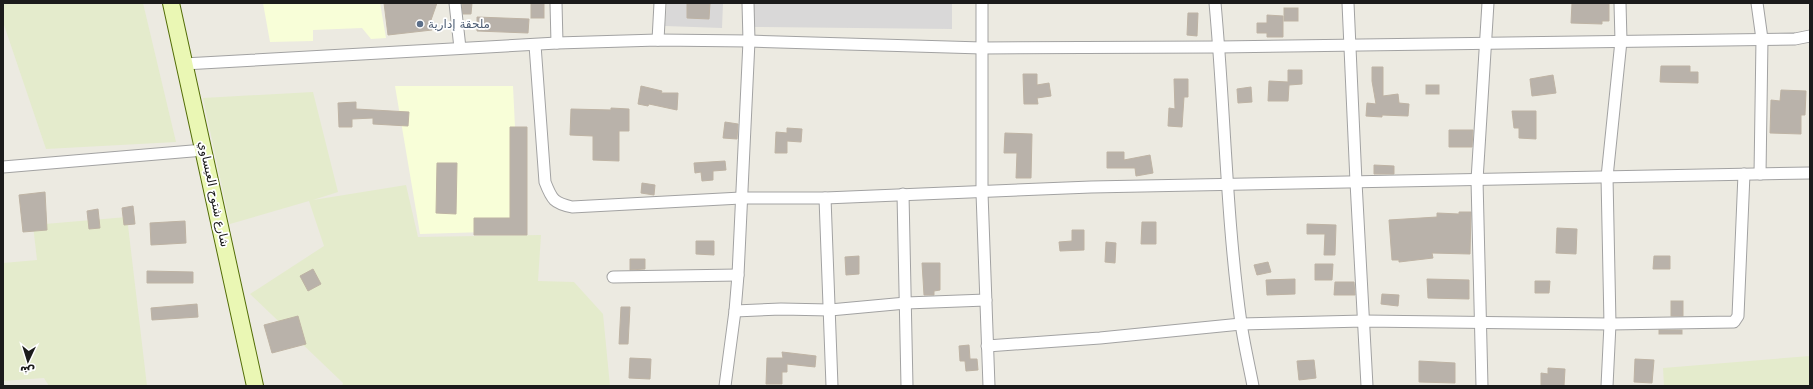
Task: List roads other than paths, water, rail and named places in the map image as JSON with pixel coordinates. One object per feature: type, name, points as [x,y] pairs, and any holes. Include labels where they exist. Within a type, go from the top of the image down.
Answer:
[{"type":"street","name":"شارع شتوح العيساوي","points":[[170,3],[256,386]]},
{"type":"street","points":[[455,3],[460,48]]},
{"type":"street","points":[[556,3],[557,43]]},
{"type":"street","points":[[658,40],[660,3]]},
{"type":"street","points":[[725,386],[735,311],[738,274],[749,41],[748,3]]},
{"type":"street","points":[[982,3],[982,193],[989,386]]},
{"type":"street","points":[[1215,3],[1227,183],[1241,324],[1253,386]]},
{"type":"street","points":[[1348,3],[1356,182],[1368,386]]},
{"type":"street","points":[[1482,386],[1477,180],[1488,3]]},
{"type":"street","points":[[1607,386],[1610,324],[1607,177],[1621,41],[1620,3]]},
{"type":"street","points":[[1757,3],[1762,39],[1760,174]]},
{"type":"street","points":[[184,64],[535,44],[658,40],[749,41],[982,48],[1486,44],[1795,39],[1810,36]]},
{"type":"street","points":[[535,44],[545,182],[550,195],[557,203],[572,207],[741,198],[825,198],[1227,183],[1477,180],[1810,173]]},
{"type":"street","points":[[3,167],[204,150]]},
{"type":"street","points":[[987,346],[1100,338],[1241,324],[1364,321],[1610,324],[1730,323],[1736,320],[1738,316],[1744,174]]},
{"type":"street","points":[[903,194],[907,386]]},
{"type":"street","points":[[825,198],[832,386]]},
{"type":"street","points":[[613,277],[738,274]]},
{"type":"street","points":[[735,311],[781,309],[830,310],[906,303],[986,300]]},
{"type":"place","name":"ملحقة إدارية","points":[[420,24]]}]
